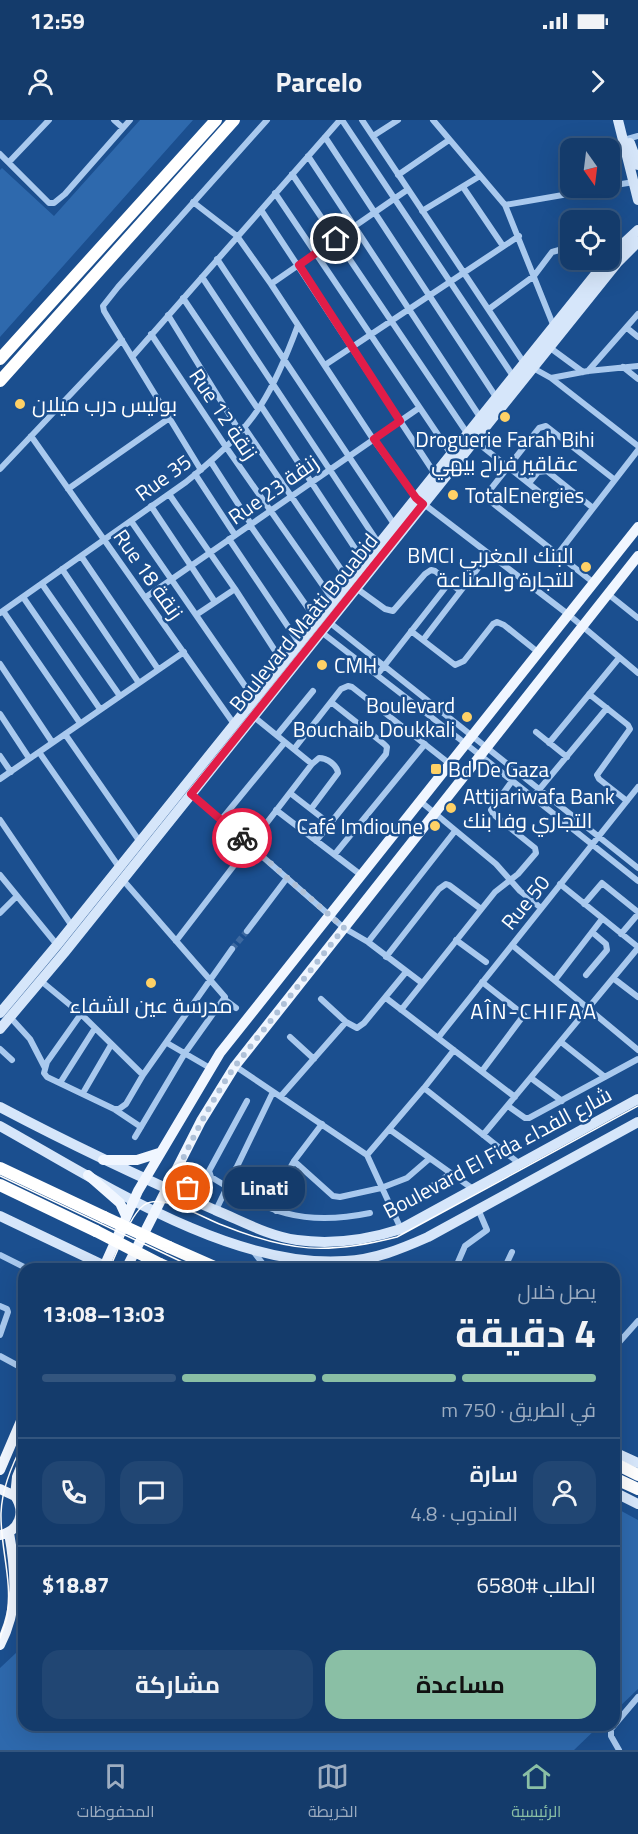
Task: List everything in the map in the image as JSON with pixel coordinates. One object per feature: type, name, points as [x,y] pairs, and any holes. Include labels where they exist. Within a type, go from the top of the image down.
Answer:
[{"type":"highway","points":[[0,359],[216,120]]},
{"type":"highway","points":[[0,381],[234,120]]},
{"type":"highway","points":[[0,1168],[205,1263]]},
{"type":"highway","points":[[0,1185],[159,1263]]},
{"type":"highway","points":[[620,1466],[638,1475]]},
{"type":"highway","points":[[620,1481],[638,1490]]},
{"type":"main road","points":[[106,1263],[144,1179],[210,1068],[638,527]]},
{"type":"main road","points":[[129,1263],[201,1121],[235,1066],[638,556]]},
{"type":"main road","points":[[103,1160],[137,1160],[160,1153]]},
{"type":"main road","points":[[181,1163],[185,1183],[198,1203]]},
{"type":"main road","points":[[88,1175],[120,1203],[126,1216]]},
{"type":"main road","points":[[0,1470],[18,1428]]},
{"type":"main road","points":[[0,1456],[9,1448]]},
{"type":"main road","points":[[0,1489],[18,1499]]},
{"type":"main road","points":[[0,1645],[12,1611],[16,1583],[12,1530]]},
{"type":"street","points":[[9,162],[49,120]]},
{"type":"street","points":[[114,120],[123,128]]},
{"type":"street","points":[[0,154],[49,203],[54,203],[65,194],[130,120]]},
{"type":"street","points":[[235,535],[104,311],[104,303],[267,120]]},
{"type":"street","points":[[132,357],[341,120],[513,376]]},
{"type":"street","points":[[362,120],[407,190],[529,365],[551,378],[638,446]]},
{"type":"street","points":[[373,136],[398,120]]},
{"type":"street","points":[[433,120],[505,205],[555,332]]},
{"type":"street","points":[[618,120],[630,138],[638,200]]},
{"type":"street","points":[[624,120],[638,165]]},
{"type":"street","points":[[325,138],[496,397]]},
{"type":"street","points":[[398,175],[449,140]]},
{"type":"street","points":[[308,156],[480,417]]},
{"type":"street","points":[[292,174],[471,437],[550,499],[556,497],[565,486]]},
{"type":"street","points":[[422,211],[480,176]]},
{"type":"street","points":[[620,184],[634,182]]},
{"type":"street","points":[[463,187],[503,246]]},
{"type":"street","points":[[272,284],[407,190]]},
{"type":"street","points":[[276,193],[451,454]]},
{"type":"street","points":[[505,205],[560,195]]},
{"type":"street","points":[[193,202],[237,236],[272,284],[374,439],[420,501],[583,626],[638,673]]},
{"type":"street","points":[[261,210],[435,474]]},
{"type":"street","name":"Boulevard Maâti Bouabid","points":[[620,247],[638,230]]},
{"type":"street","points":[[325,365],[519,236]]},
{"type":"street","name":"Boulevard Maâti Bouabid","points":[[5,1015],[41,981],[72,926],[119,867],[143,846],[191,794],[237,728],[254,699],[299,643],[320,623],[333,600],[352,584],[364,562],[394,524],[420,501],[435,474],[451,454],[471,437],[480,417],[513,376],[549,347],[555,332],[638,242]]},
{"type":"street","points":[[489,309],[534,276],[552,252],[560,250]]},
{"type":"street","points":[[217,259],[394,524]]},
{"type":"street","name":"Boulevard Maâti Bouabid","points":[[0,1029],[5,1015],[123,880],[143,846],[237,728],[253,716],[320,623],[529,365],[599,270]]},
{"type":"street","points":[[202,278],[379,544]]},
{"type":"street","points":[[183,298],[364,562]]},
{"type":"street","points":[[585,372],[638,314]]},
{"type":"street","points":[[168,315],[242,430],[352,584],[385,609],[393,611],[428,572],[435,571],[460,591]]},
{"type":"street","name":"Rue 35","points":[[2,612],[211,462],[242,430],[259,408],[285,358],[298,324]]},
{"type":"street","points":[[627,328],[638,337]]},
{"type":"street","name":"Rue 12 زنقة","points":[[151,334],[225,447],[333,600]]},
{"type":"street","points":[[0,469],[122,340]]},
{"type":"street","points":[[549,347],[585,372]]},
{"type":"street","points":[[551,378],[638,366]]},
{"type":"street","points":[[623,367],[638,380]]},
{"type":"street","name":"Rue 23 زنقة","points":[[146,597],[418,408]]},
{"type":"street","points":[[68,489],[168,419]]},
{"type":"street","points":[[594,583],[490,501],[486,495],[539,428],[546,426],[615,480]]},
{"type":"street","name":"Rue 18 زنقة","points":[[31,436],[237,728]]},
{"type":"street","points":[[557,555],[638,450]]},
{"type":"street","points":[[211,462],[250,524],[320,623],[377,675],[540,789],[638,868]]},
{"type":"street","points":[[529,483],[538,472],[544,471],[593,508]]},
{"type":"street","points":[[169,494],[283,663]]},
{"type":"street","points":[[151,506],[215,602]]},
{"type":"street","points":[[131,521],[254,699]]},
{"type":"street","points":[[229,539],[299,643]]},
{"type":"street","points":[[423,640],[489,554]]},
{"type":"street","points":[[81,556],[158,669]]},
{"type":"street","points":[[62,569],[139,683]]},
{"type":"street","points":[[377,675],[449,583]]},
{"type":"street","points":[[42,584],[120,696]]},
{"type":"street","points":[[196,615],[235,589]]},
{"type":"street","points":[[608,594],[638,618]]},
{"type":"street","points":[[23,597],[100,709]]},
{"type":"street","points":[[2,612],[80,723]]},
{"type":"street","points":[[411,631],[452,665],[458,665],[464,661],[493,624],[500,622],[539,653]]},
{"type":"street","points":[[320,623],[384,665],[483,751],[512,781],[638,881]]},
{"type":"street","points":[[0,779],[184,652]]},
{"type":"street","points":[[549,743],[620,658]]},
{"type":"street","points":[[0,664],[52,742]]},
{"type":"street","points":[[294,749],[341,689],[348,686],[450,764]]},
{"type":"street","points":[[277,735],[313,691]]},
{"type":"street","points":[[589,694],[630,729],[598,772],[597,777],[627,801]]},
{"type":"street","points":[[316,841],[386,754],[387,747],[331,702]]},
{"type":"street","points":[[533,797],[607,708]]},
{"type":"street","points":[[0,714],[29,758]]},
{"type":"street","points":[[253,716],[312,764]]},
{"type":"street","points":[[536,732],[567,757]]},
{"type":"street","points":[[65,734],[143,846]]},
{"type":"street","points":[[221,820],[285,742]]},
{"type":"street","points":[[335,854],[425,744]]},
{"type":"street","points":[[39,752],[119,867]]},
{"type":"street","points":[[0,756],[11,772]]},
{"type":"street","points":[[176,942],[312,764],[319,758],[326,759],[336,767],[338,773],[311,809]]},
{"type":"street","points":[[401,1010],[495,892],[512,879],[536,853],[536,848],[494,815],[492,807],[512,781]]},
{"type":"street","name":"Rue 50","points":[[438,1038],[638,787]]},
{"type":"street","points":[[290,793],[330,824]]},
{"type":"street","points":[[191,794],[344,928],[368,942],[422,983]]},
{"type":"street","points":[[420,801],[496,864],[512,879],[520,891],[541,908]]},
{"type":"street","points":[[276,810],[362,875]]},
{"type":"street","points":[[0,820],[72,926]]},
{"type":"street","points":[[368,942],[455,831]]},
{"type":"street","points":[[0,875],[61,949]]},
{"type":"street","points":[[247,931],[287,878]]},
{"type":"street","points":[[123,880],[209,980],[224,994],[224,999],[185,1053],[135,1137]]},
{"type":"street","points":[[584,904],[602,883],[638,913],[621,934]]},
{"type":"street","points":[[386,957],[439,889],[446,884],[481,909]]},
{"type":"street","points":[[483,1135],[638,947],[560,885]]},
{"type":"street","points":[[0,913],[16,896]]},
{"type":"street","points":[[555,980],[603,919]]},
{"type":"street","points":[[586,975],[607,950],[606,944],[592,932]]},
{"type":"street","points":[[456,940],[486,962]]},
{"type":"street","points":[[512,945],[638,1050]]},
{"type":"street","points":[[114,1109],[119,1109],[126,1104],[143,1075],[232,949]]},
{"type":"street","points":[[321,999],[353,1027],[361,1026],[406,972]]},
{"type":"street","points":[[613,978],[638,997]]},
{"type":"street","points":[[41,981],[81,1014],[143,1075]]},
{"type":"street","points":[[482,982],[524,1015],[482,1071]]},
{"type":"street","points":[[386,998],[515,1097]]},
{"type":"street","points":[[224,999],[236,1008]]},
{"type":"street","points":[[81,1014],[45,1068],[44,1073],[47,1077],[114,1109],[141,1126]]},
{"type":"street","points":[[5,1015],[30,1039],[45,1068]]},
{"type":"street","points":[[281,1096],[346,1022]]},
{"type":"street","points":[[60,1083],[95,1028]]},
{"type":"street","points":[[290,1037],[314,1059]]},
{"type":"street","points":[[561,1042],[605,1077]]},
{"type":"street","points":[[167,1043],[210,1068]]},
{"type":"street","points":[[83,1093],[111,1045]]},
{"type":"street","points":[[0,1049],[12,1060]]},
{"type":"street","points":[[367,1155],[454,1050]]},
{"type":"street","points":[[508,1106],[527,1119],[638,1059]]},
{"type":"street","points":[[235,1066],[367,1155],[401,1229]]},
{"type":"street","points":[[531,1078],[562,1101]]},
{"type":"street","points":[[424,1088],[520,1164]]},
{"type":"street","points":[[216,1210],[273,1092]]},
{"type":"street","name":"Boulevard El Fida شارع الفداء","points":[[0,1107],[103,1160],[250,1226],[296,1240],[351,1241],[401,1229],[638,1099]]},
{"type":"street","points":[[247,1101],[209,1172],[211,1177],[258,1203],[295,1217],[321,1220],[370,1214]]},
{"type":"street","name":"Boulevard El Fida شارع الفداء","points":[[319,1263],[386,1254],[428,1237],[638,1122]]},
{"type":"street","points":[[276,1211],[287,1174],[322,1124]]},
{"type":"street","name":"Boulevard El Fida شارع الفداء","points":[[0,1126],[156,1212],[230,1242],[302,1263]]},
{"type":"street","points":[[389,1129],[473,1189]]},
{"type":"street","points":[[294,1161],[328,1189],[333,1196],[340,1197],[381,1188],[414,1174],[429,1159]]},
{"type":"street","points":[[236,1168],[283,1189]]},
{"type":"street","points":[[417,1196],[450,1174]]},
{"type":"street","points":[[458,1263],[465,1246],[488,1230],[478,1209]]},
{"type":"street","points":[[0,1216],[94,1263]]},
{"type":"street","points":[[251,1248],[262,1263]]},
{"type":"street","points":[[507,1263],[512,1251]]},
{"type":"street","points":[[0,1255],[18,1264]]},
{"type":"street","points":[[0,1306],[8,1312],[0,1335]]},
{"type":"street","points":[[620,1341],[638,1321]]},
{"type":"street","points":[[0,1356],[18,1366]]},
{"type":"street","points":[[620,1455],[638,1463]]},
{"type":"street","points":[[620,1495],[638,1504]]},
{"type":"street","points":[[620,1719],[638,1698]]},
{"type":"street","points":[[611,1731],[610,1736],[619,1750]]},
{"type":"shaded area","points":[[140,120],[193,120],[0,337],[0,170],[2,168],[54,216]]},
{"type":"shaded area","points":[[620,1510],[638,1520],[638,1689],[620,1706]]},
{"type":"shaded area","points":[[18,1629],[18,1731],[594,1731],[574,1750],[0,1750],[0,1668],[17,1652]]},
{"type":"tunnel","points":[[232,949],[247,931]]},
{"type":"tram line","points":[[112,1263],[133,1217],[144,1205],[152,1202],[172,1204],[268,1241],[308,1248],[350,1247],[397,1237],[638,1106]]},
{"type":"tram line","points":[[0,1176],[184,1263]]},
{"type":"tram line","points":[[0,1638],[8,1603],[1,1513],[8,1476],[18,1453]]},
{"type":"tram line","points":[[620,1476],[638,1486]]},
{"type":"way so far","points":[[188,1188],[181,1163],[201,1121],[222,1085],[344,928],[242,838]]},
{"type":"place","name":"بوليس درب ميلان","points":[[20,404]]},
{"type":"place","name":"Droguerie Farah Bihi عقاقير فراح بيهي","points":[[505,417]]},
{"type":"place","name":"TotalEnergies","points":[[453,495]]},
{"type":"place","name":"BMCI البنك المغربي للتجارة والصناعة","points":[[586,567]]},
{"type":"place","name":"CMH","points":[[322,665]]},
{"type":"place","name":"Boulevard Bouchaib Doukkali","points":[[467,717]]},
{"type":"place","name":"Bd De Gaza","points":[[436,769]]},
{"type":"place","name":"Attijariwafa Bank التجاري وفا بنك","points":[[451,808]]},
{"type":"place","name":"Café Imdioune","points":[[435,826]]},
{"type":"place","name":"مدرسة عين الشفاء","points":[[151,983]]},
{"type":"place","name":"Linati","points":[[188,1188]]},
{"type":"district","name":"AÎN-CHIFAA","points":[[534,1011]]},
{"type":"route","points":[[242,838],[191,794],[423,504],[416,498],[374,439],[400,421],[299,265],[336,239]]}]
